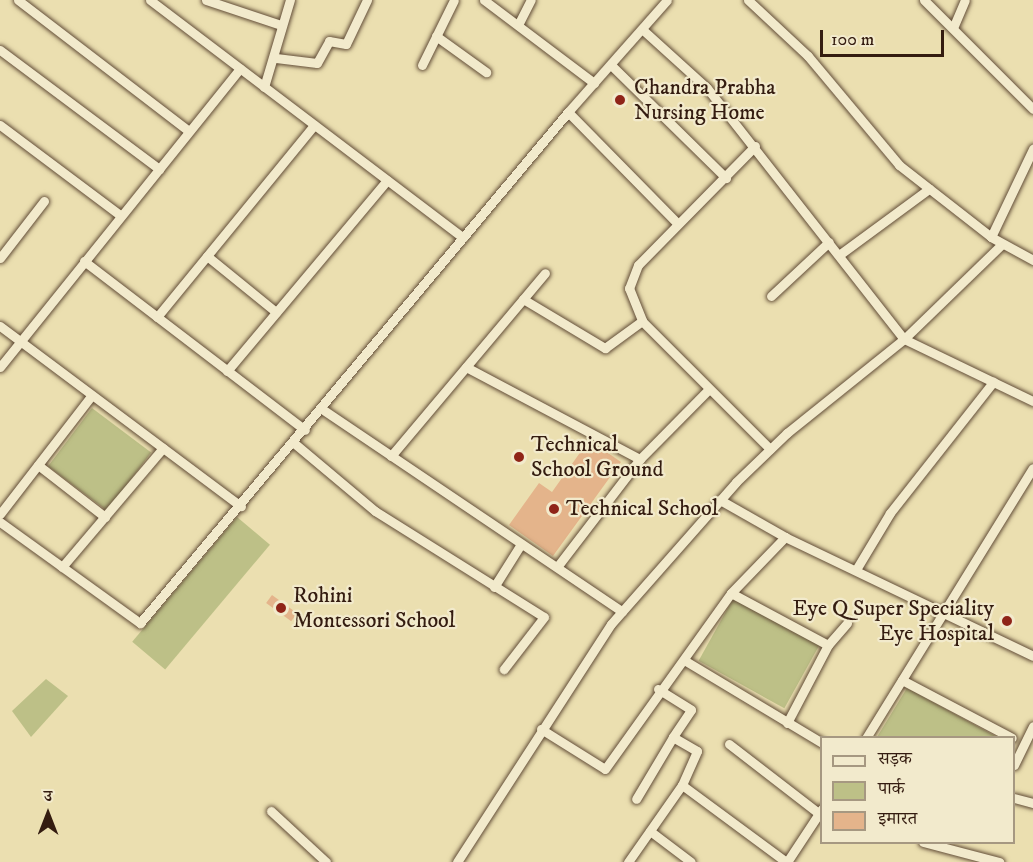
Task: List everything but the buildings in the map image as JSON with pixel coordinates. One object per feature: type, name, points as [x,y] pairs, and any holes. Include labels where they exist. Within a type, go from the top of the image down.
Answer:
[{"type":"street","points":[[18,0],[189,131]]},
{"type":"street","points":[[150,0],[463,238]]},
{"type":"street","points":[[206,0],[231,4],[281,25]]},
{"type":"street","points":[[290,0],[272,52],[276,58],[317,63],[329,41],[346,44],[367,0]]},
{"type":"street","points":[[422,65],[454,0]]},
{"type":"street","points":[[484,0],[594,83]]},
{"type":"street","points":[[518,25],[531,0]]},
{"type":"street","points":[[0,522],[140,623],[305,430],[568,112],[612,66],[667,0]]},
{"type":"street","points":[[748,0],[808,56],[899,165],[991,237],[1033,260]]},
{"type":"street","points":[[924,0],[1033,109]]},
{"type":"street","points":[[953,28],[965,0]]},
{"type":"street","points":[[643,30],[707,88],[755,146],[904,339],[1033,401]]},
{"type":"street","points":[[436,36],[486,72]]},
{"type":"street","points":[[0,50],[159,169]]},
{"type":"street","points":[[264,87],[276,58]]},
{"type":"street","points":[[612,66],[726,178]]},
{"type":"street","points":[[0,367],[240,69]]},
{"type":"street","points":[[568,112],[677,223]]},
{"type":"street","points":[[157,317],[314,124]]},
{"type":"street","points":[[0,125],[121,216]]},
{"type":"street","points":[[755,146],[638,265],[629,288],[642,321],[770,449]]},
{"type":"street","points":[[991,237],[1033,149]]},
{"type":"street","points":[[227,370],[387,180]]},
{"type":"street","points":[[839,255],[928,189]]},
{"type":"street","points":[[0,258],[44,201]]},
{"type":"street","points":[[771,297],[829,242]]},
{"type":"street","points":[[457,862],[541,729],[622,611],[720,500],[770,449],[904,339],[1002,244]]},
{"type":"street","points":[[207,256],[276,312]]},
{"type":"street","points":[[84,261],[305,430]]},
{"type":"street","points":[[391,456],[545,273]]},
{"type":"street","points":[[523,299],[605,348],[642,321]]},
{"type":"street","points":[[0,326],[241,506]]},
{"type":"street","points":[[466,367],[640,459]]},
{"type":"street","points":[[856,568],[924,468],[993,382]]},
{"type":"street","points":[[557,567],[640,459],[709,389]]},
{"type":"street","points":[[0,514],[92,395]]},
{"type":"street","points":[[322,409],[622,611]]},
{"type":"street","points":[[294,443],[375,511],[544,617],[504,669]]},
{"type":"street","points":[[63,567],[163,448]]},
{"type":"street","points":[[38,465],[105,517]]},
{"type":"street","points":[[867,736],[1033,468]]},
{"type":"street","points":[[720,500],[785,537],[856,568],[1033,656]]},
{"type":"street","points":[[541,729],[605,769],[658,689],[684,660],[730,593],[785,537]]},
{"type":"street","points":[[494,587],[521,544]]},
{"type":"street","points":[[730,593],[828,645]]},
{"type":"street","points":[[787,723],[828,645],[847,622]]},
{"type":"street","points":[[684,660],[820,742]]},
{"type":"street","points":[[902,680],[1009,736]]},
{"type":"street","points":[[636,799],[691,710],[658,689]]},
{"type":"street","points":[[1015,763],[1033,726]]},
{"type":"street","points":[[628,862],[682,785],[697,751],[673,737]]},
{"type":"street","points":[[1015,739],[1024,744]]},
{"type":"street","points":[[682,785],[786,862],[820,814],[729,744]]},
{"type":"street","points":[[1015,798],[1033,803]]},
{"type":"street","points":[[271,812],[326,862]]},
{"type":"street","points":[[650,831],[691,862]]},
{"type":"street","points":[[927,844],[999,862]]},
{"type":"green space","points":[[92,408],[151,453],[107,511],[48,466]]},
{"type":"green space","points":[[237,517],[270,545],[165,670],[132,642]]},
{"type":"green space","points":[[734,597],[820,645],[784,708],[699,661]]},
{"type":"green space","points":[[46,679],[68,696],[31,737],[12,711]]},
{"type":"green space","points":[[907,688],[995,736],[878,736]]},
{"type":"place","name":"Chandra Prabha Nursing Home","points":[[620,100]]},
{"type":"place","name":"Technical School Ground","points":[[519,457]]},
{"type":"place","name":"Technical School","points":[[554,509]]},
{"type":"place","name":"Rohini Montessori School","points":[[281,608]]},
{"type":"place","name":"Eye Q Super Speciality Eye Hospital","points":[[1007,621]]}]
